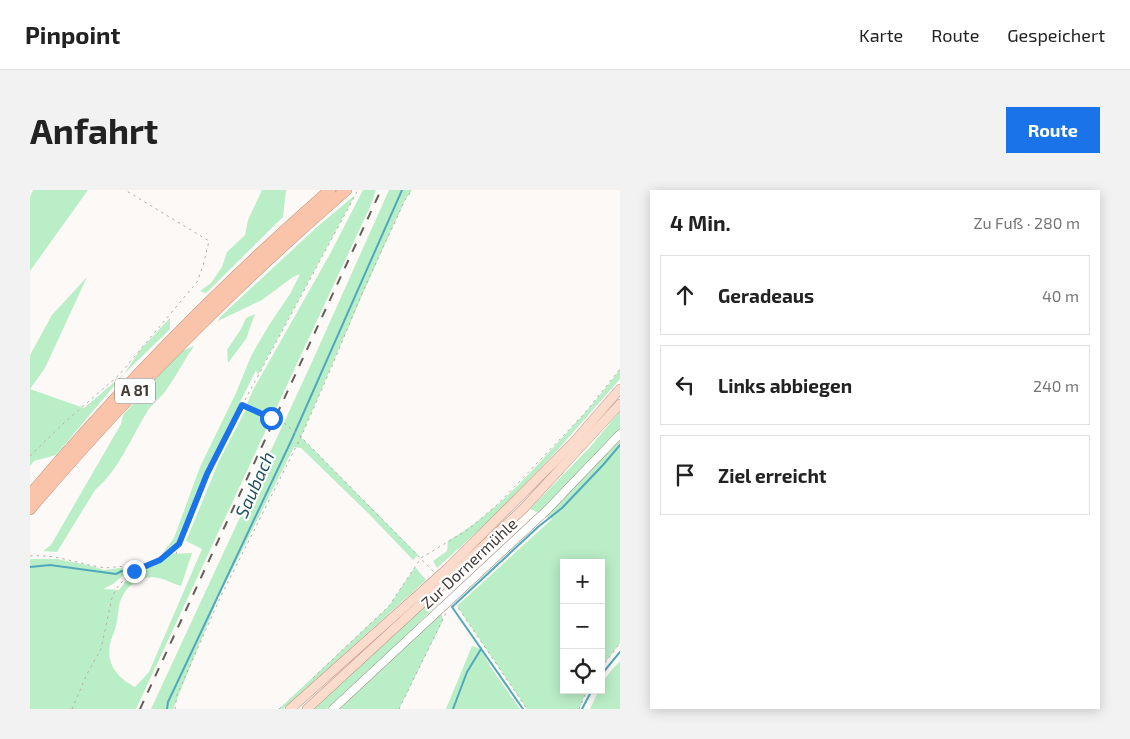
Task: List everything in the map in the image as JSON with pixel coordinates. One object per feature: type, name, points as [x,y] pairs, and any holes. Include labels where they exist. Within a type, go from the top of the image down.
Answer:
[{"type":"highway","name":"A 81","points":[[30,509],[156,370],[330,190]]},
{"type":"highway","name":"A 81","points":[[30,495],[133,381],[226,285],[346,190]]},
{"type":"main road","points":[[453,569],[573,443],[620,389]]},
{"type":"main road","points":[[307,709],[431,589],[524,508],[620,404]]},
{"type":"main road","points":[[288,706],[431,589]]},
{"type":"street","name":"Zur Dornermühle","points":[[333,709],[547,510],[620,434]]},
{"type":"path","points":[[30,456],[64,422],[119,375],[197,282],[203,266],[209,241],[125,190]]},
{"type":"path","points":[[176,554],[207,474],[358,190]]},
{"type":"path","points":[[175,709],[177,695],[220,598],[301,437],[363,291],[405,200],[412,190]]},
{"type":"path","points":[[308,683],[390,606],[421,558],[468,529],[499,503],[584,414],[620,369]]},
{"type":"path","points":[[242,405],[271,418]]},
{"type":"path","points":[[284,423],[301,437],[430,567]]},
{"type":"path","points":[[72,709],[87,674],[101,649],[112,598],[121,581],[134,571],[160,560],[179,544]]},
{"type":"path","points":[[30,556],[55,556],[101,568],[126,566],[134,571]]},
{"type":"path","points":[[457,606],[527,709]]},
{"type":"path","points":[[400,709],[447,611]]},
{"type":"path","points":[[605,663],[620,643]]},
{"type":"path","points":[[579,709],[585,694]]},
{"type":"path","points":[[279,709],[288,706]]},
{"type":"green space","points":[[33,190],[88,190],[30,271],[30,197]]},
{"type":"green space","points":[[262,190],[286,190],[283,217],[206,293],[200,291],[211,283],[222,267],[227,252],[245,235],[248,220]]},
{"type":"green space","points":[[363,190],[376,190],[370,207],[136,709],[30,709],[30,559],[57,559],[104,570],[127,569],[127,572],[113,584],[103,589],[119,590],[125,582],[137,573],[158,564],[171,554],[192,553],[181,586],[159,578],[145,578],[133,583],[121,599],[109,652],[115,670],[123,679],[135,687],[149,672],[202,549],[186,541],[219,461],[246,409],[254,408],[247,404],[253,390],[330,254]]},
{"type":"green space","points":[[389,190],[412,190],[405,200],[301,437],[418,555],[413,560],[301,448],[294,447],[218,598],[173,709],[151,709],[312,362]]},
{"type":"green space","points":[[355,195],[258,375],[256,370],[208,467],[176,543],[162,554],[174,538],[200,467],[236,393],[251,356],[290,294],[300,274],[262,300],[218,321],[220,317],[317,227]]},
{"type":"green space","points":[[87,277],[45,368],[30,389],[30,355],[52,315]]},
{"type":"green space","points":[[255,314],[246,339],[228,363],[227,350],[246,318]]},
{"type":"green space","points":[[170,318],[170,329],[124,374],[140,350]]},
{"type":"green space","points":[[194,346],[167,389],[149,409],[118,463],[95,490],[57,552],[43,551],[51,545],[121,424],[123,415],[180,352]]},
{"type":"green space","points":[[620,369],[620,379],[554,454],[488,522],[437,568],[433,561],[447,551],[448,541],[477,522],[515,488],[578,421]]},
{"type":"green space","points":[[124,374],[56,455],[34,461],[30,466],[30,389],[84,408]]},
{"type":"green space","points":[[620,411],[620,643],[605,663],[605,559],[560,559],[560,694],[585,694],[579,709],[527,709],[457,606],[552,519],[530,509],[591,446]]},
{"type":"green space","points":[[415,567],[426,580],[283,709],[279,709],[389,606]]},
{"type":"green space","points":[[440,592],[444,597],[396,646],[327,709],[313,709]]},
{"type":"green space","points":[[441,612],[443,620],[399,709],[338,709]]},
{"type":"green space","points":[[472,646],[481,649],[490,666],[520,709],[446,709]]},
{"type":"green space","points":[[620,661],[620,709],[590,709],[597,694],[605,694],[605,680]]},
{"type":"waterway","name":"Saubach","points":[[167,709],[168,702],[292,439],[402,190]]},
{"type":"waterway","points":[[523,709],[452,607],[538,527],[562,508],[620,445]]},
{"type":"waterway","points":[[30,567],[50,565],[116,574],[122,571]]},
{"type":"waterway","points":[[453,709],[467,672],[481,649]]},
{"type":"waterway","points":[[605,670],[620,652]]},
{"type":"waterway","points":[[582,709],[590,694]]},
{"type":"railway","points":[[140,709],[381,190]]},
{"type":"route","points":[[134,571],[160,560],[179,544],[207,474],[242,405],[271,418]]}]
